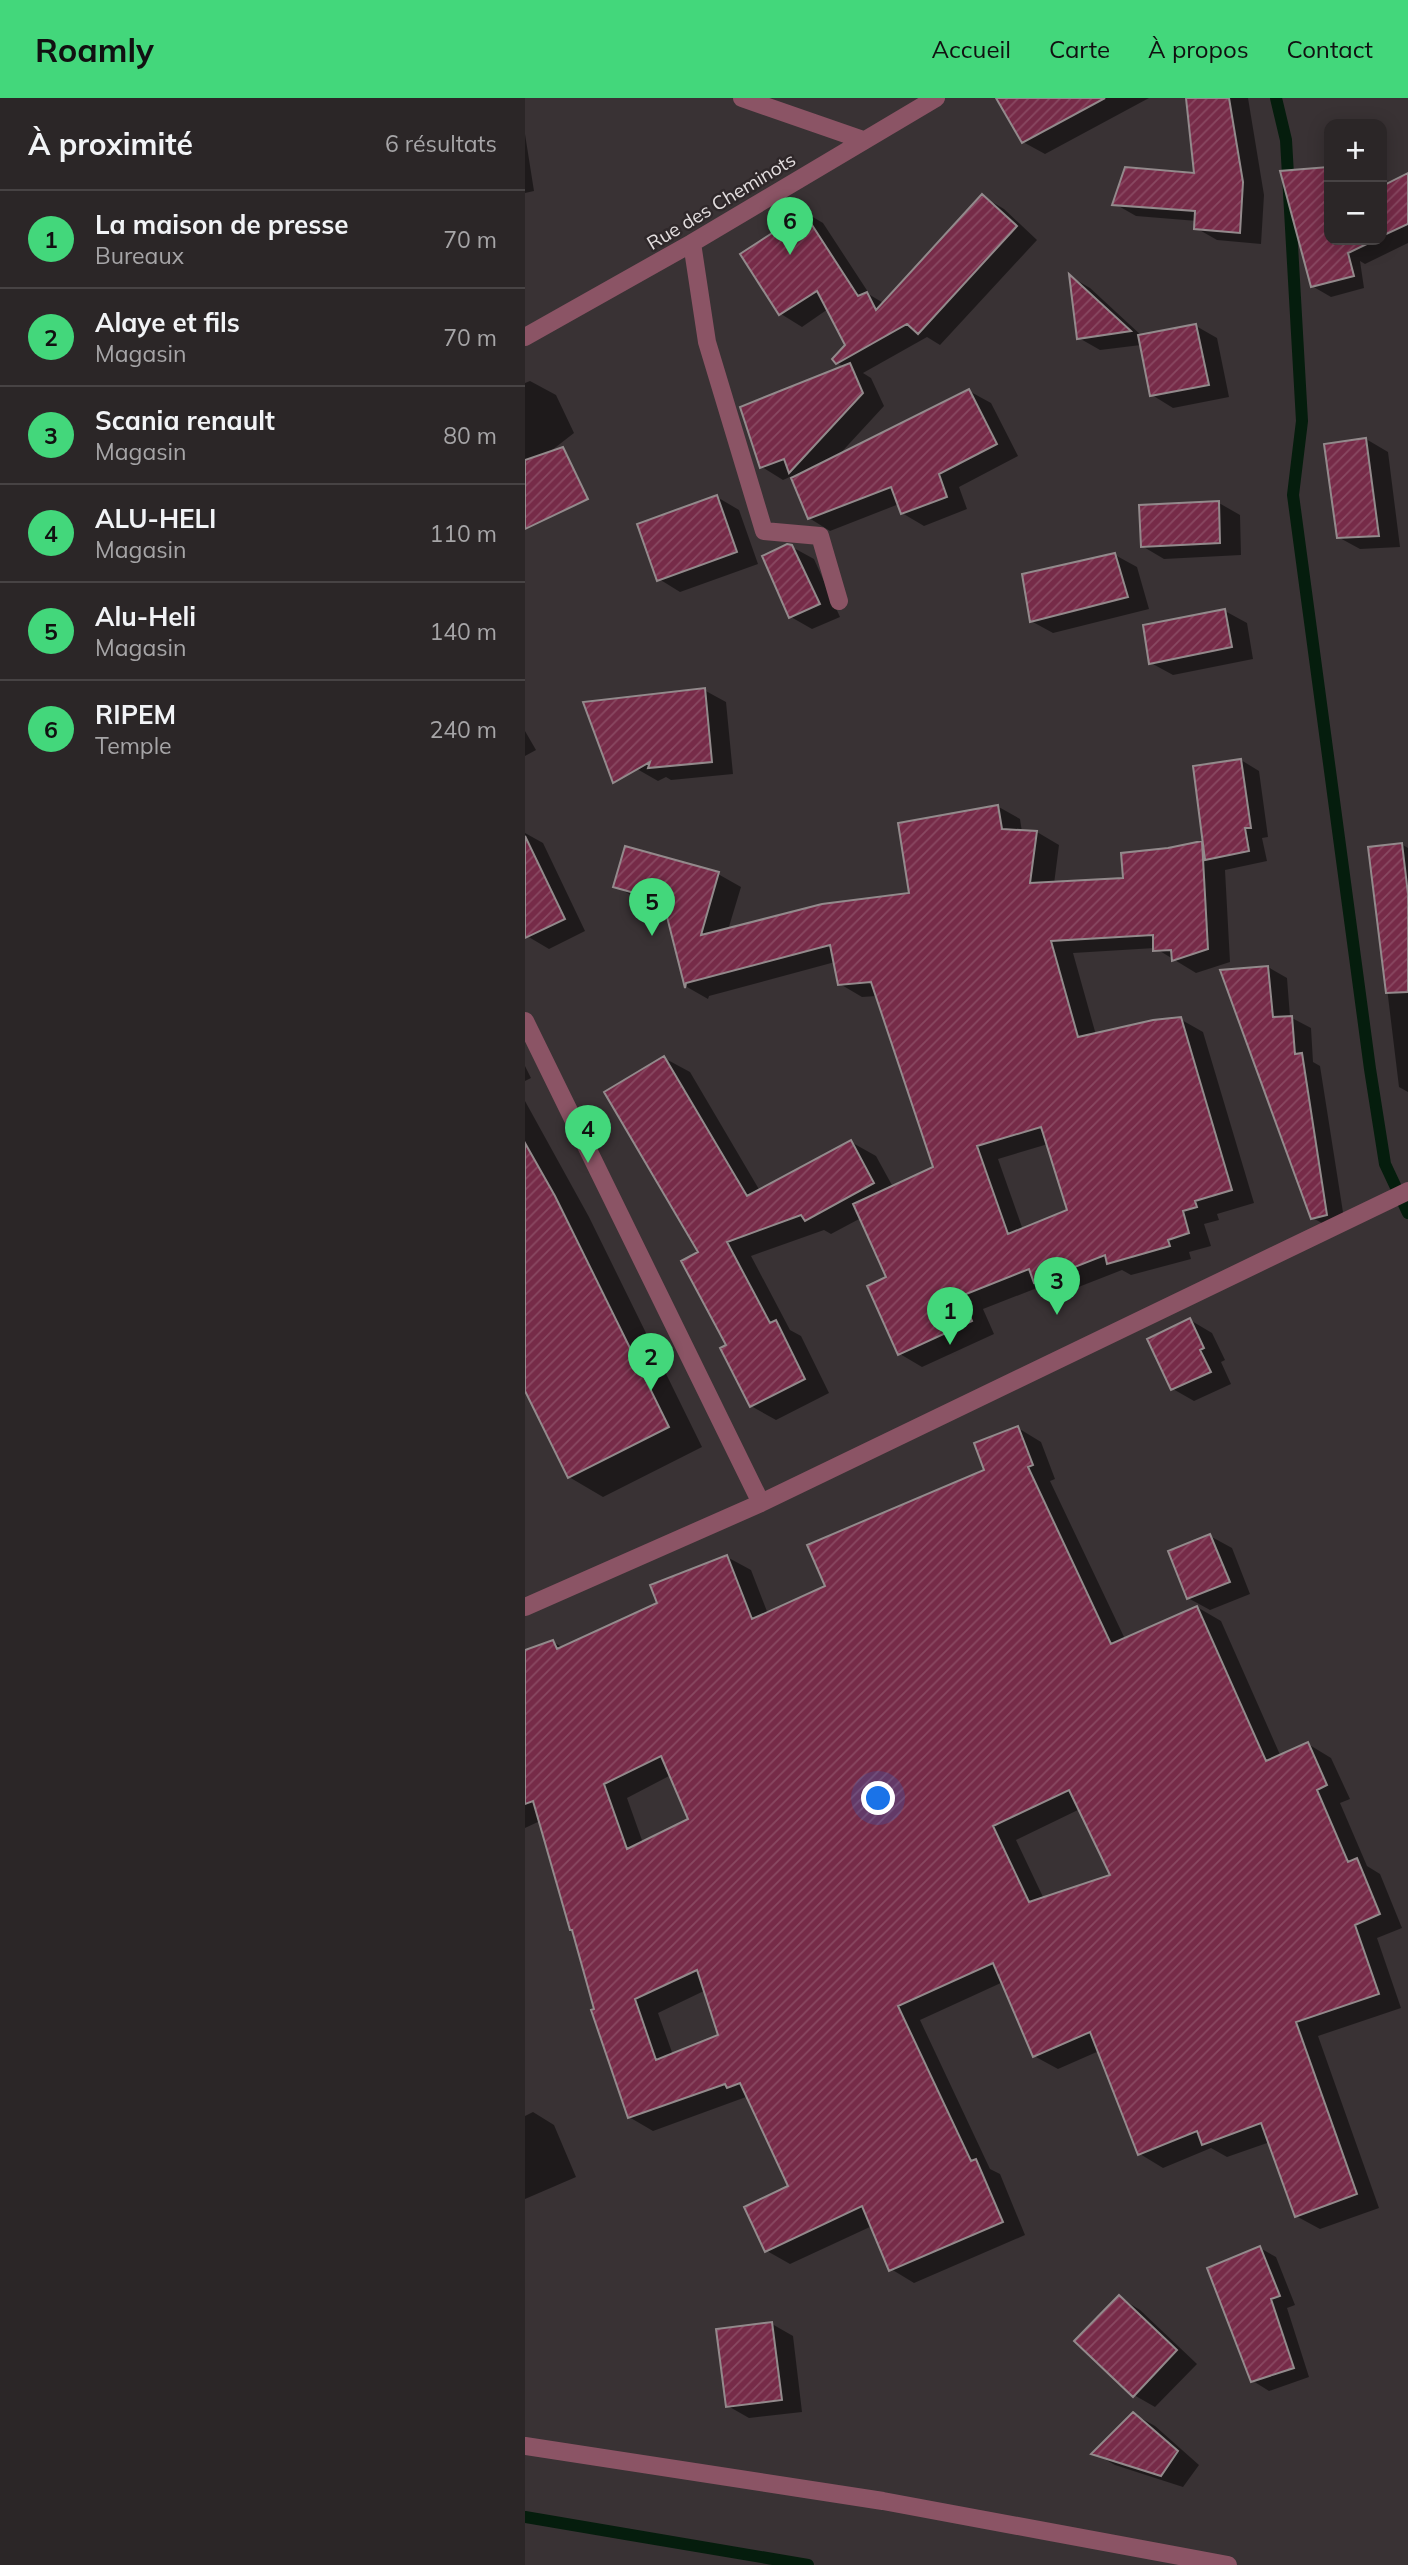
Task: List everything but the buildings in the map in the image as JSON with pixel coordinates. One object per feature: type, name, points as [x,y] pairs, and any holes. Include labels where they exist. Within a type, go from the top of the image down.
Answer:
[{"type":"street","points":[[742,98],[863,140]]},
{"type":"street","name":"Rue des Cheminots","points":[[525,337],[692,243],[936,98]]},
{"type":"street","points":[[692,243],[707,342],[764,531],[820,536],[839,601]]},
{"type":"street","points":[[525,1021],[761,1503]]},
{"type":"street","points":[[525,1608],[761,1503],[1408,1191]]},
{"type":"street","points":[[525,2446],[883,2501],[1229,2565]]},
{"type":"waterway","points":[[1276,98],[1286,140],[1302,421],[1293,495],[1385,1164],[1408,1213]]},
{"type":"waterway","points":[[525,2517],[808,2565]]},
{"type":"place","name":"RIPEM","points":[[790,255]]},
{"type":"place","name":"Alu-Heli","points":[[652,936]]},
{"type":"place","name":"ALU-HELI","points":[[588,1163]]},
{"type":"place","name":"Scania renault","points":[[1057,1315]]},
{"type":"place","name":"La maison de presse","points":[[950,1345]]},
{"type":"place","name":"Alaye et fils","points":[[651,1391]]}]
